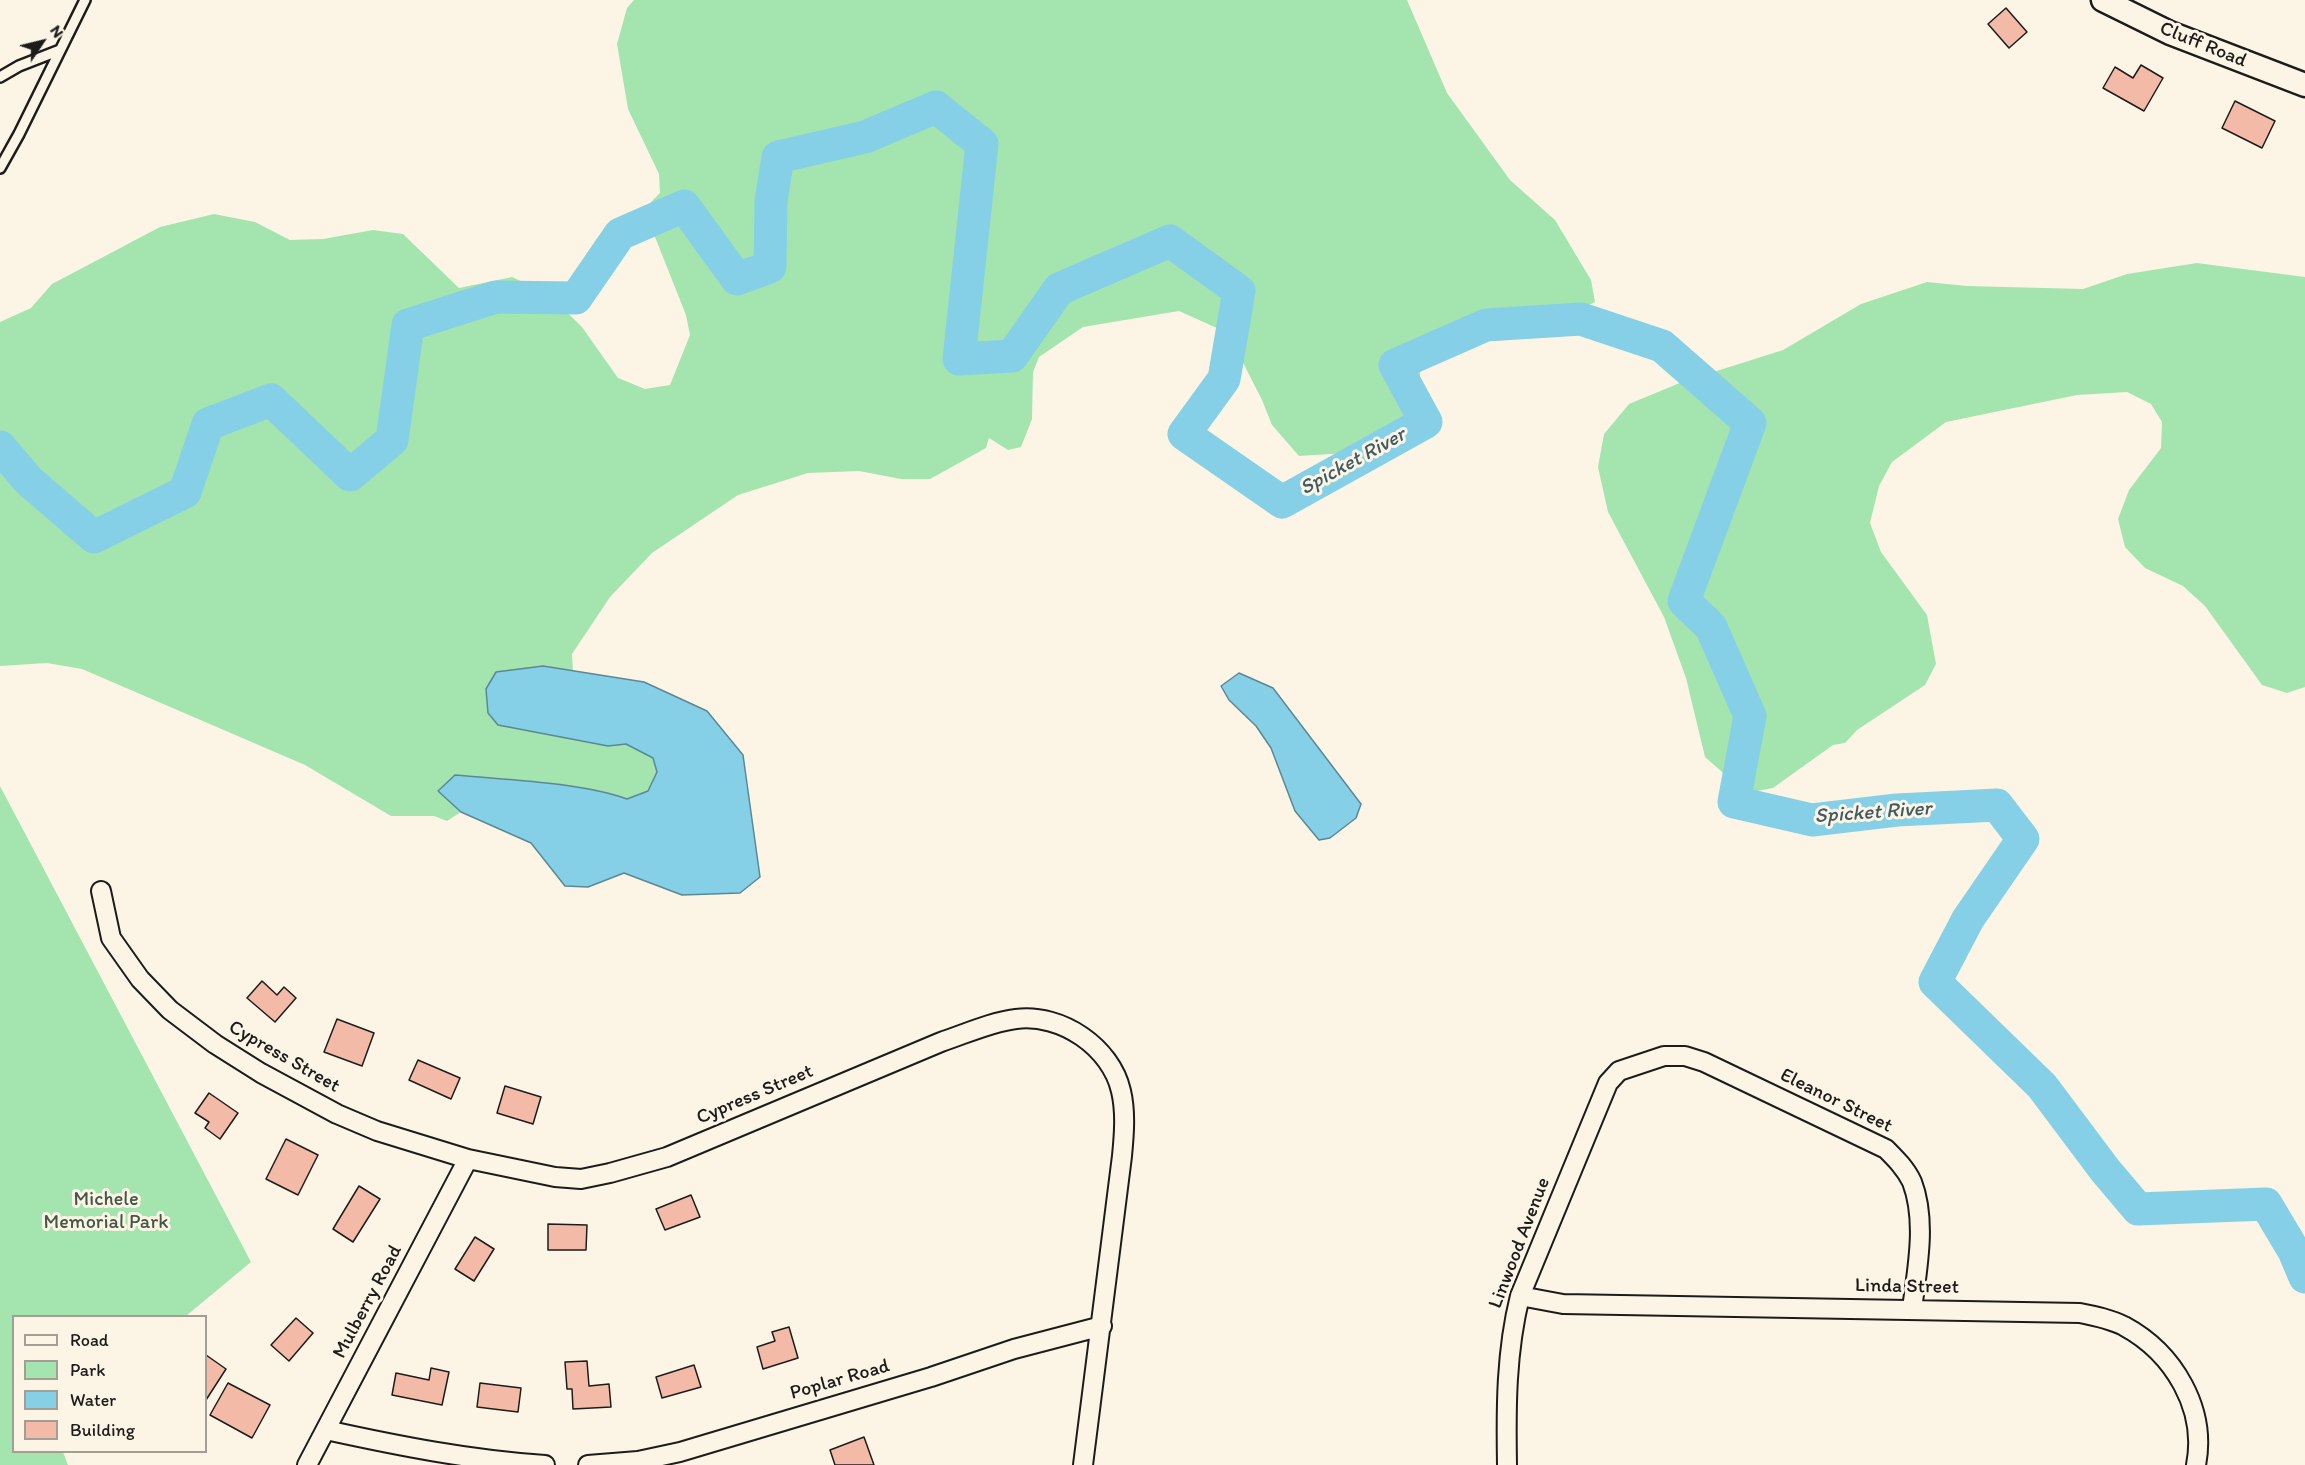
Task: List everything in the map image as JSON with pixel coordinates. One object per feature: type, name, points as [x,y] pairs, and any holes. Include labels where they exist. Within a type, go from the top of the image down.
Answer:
[{"type":"street","name":"Cluff Road","points":[[2103,0],[2170,33],[2305,85]]},
{"type":"street","name":"Cypress Street","points":[[101,891],[111,938],[140,979],[170,1010],[215,1044],[261,1073],[338,1114],[377,1131],[468,1159],[555,1177],[581,1179],[667,1157],[941,1042],[978,1029],[1015,1019],[1049,1021],[1066,1027],[1094,1047],[1115,1073],[1124,1113],[1122,1156],[1083,1465]]},
{"type":"street","name":"Eleanor Street","points":[[1640,1064],[1664,1056],[1685,1056],[1704,1062],[1886,1149],[1902,1165],[1912,1182],[1917,1203],[1917,1270],[1911,1309]]},
{"type":"street","name":"Linwood Avenue","points":[[1508,1465],[1507,1387],[1512,1327],[1520,1296],[1608,1083],[1618,1071],[1640,1064]]},
{"type":"street","name":"Mulberry Road","points":[[307,1465],[468,1159]]},
{"type":"street","name":"Linda Street","points":[[1520,1296],[1563,1304],[2080,1312],[2102,1317],[2142,1337],[2158,1350],[2184,1386],[2198,1428],[2199,1448],[2196,1465]]},
{"type":"street","name":"Poplar Road","points":[[588,1465],[638,1461],[681,1452],[931,1377],[1014,1349],[1101,1326]]},
{"type":"street","points":[[326,1430],[420,1451],[545,1465]]},
{"type":"lane","points":[[0,168],[85,0]]},
{"type":"lane","points":[[0,77],[19,66],[60,50]]},
{"type":"green space","points":[[634,0],[1407,0],[1447,93],[1510,180],[1555,220],[1591,280],[1595,302],[1576,311],[1512,307],[1483,310],[1429,345],[1421,364],[1415,433],[1394,450],[1299,456],[1272,425],[1228,333],[1179,311],[1083,327],[1039,357],[1033,372],[1032,419],[1021,447],[1008,450],[989,438],[986,448],[930,479],[901,479],[859,471],[808,473],[738,495],[652,553],[610,597],[572,654],[573,671],[543,666],[608,746],[626,744],[653,757],[657,772],[648,791],[627,799],[612,794],[552,785],[455,775],[439,791],[461,812],[447,821],[434,816],[391,816],[305,765],[82,669],[47,663],[0,666],[0,322],[31,308],[52,284],[160,227],[214,214],[255,222],[290,240],[323,239],[373,230],[403,234],[459,288],[512,277],[547,293],[582,327],[618,378],[645,389],[670,385],[690,335],[686,315],[653,232],[651,202],[660,193],[659,174],[628,109],[617,44],[627,8]]},
{"type":"green space","points":[[2197,263],[2305,277],[2305,687],[2287,693],[2262,685],[2205,606],[2183,586],[2145,568],[2125,547],[2118,519],[2129,490],[2161,448],[2162,422],[2151,404],[2127,392],[2077,395],[1946,422],[1892,462],[1879,486],[1870,523],[1881,552],[1927,615],[1936,664],[1925,685],[1857,730],[1845,743],[1833,745],[1773,788],[1746,793],[1705,757],[1686,678],[1664,617],[1608,512],[1598,467],[1604,434],[1629,404],[1682,382],[1783,350],[1861,304],[1927,282],[1967,286],[2083,289],[2127,274]]},
{"type":"green space","name":"Michele Memorial Park","points":[[0,786],[251,1262],[187,1315],[12,1315],[12,1453],[63,1453],[68,1465],[0,1465]]},
{"type":"water","points":[[543,666],[644,682],[707,711],[743,755],[760,877],[740,893],[682,895],[624,873],[588,887],[565,886],[531,843],[461,812],[438,791],[455,775],[565,785],[627,799],[648,791],[657,772],[653,758],[626,744],[608,746],[498,725],[488,713],[486,689],[496,672]]},
{"type":"water","points":[[1239,673],[1273,688],[1361,804],[1356,818],[1330,838],[1319,840],[1295,811],[1271,748],[1256,726],[1229,700],[1221,686]]},
{"type":"building","points":[[2006,8],[2027,32],[2009,48],[1988,24]]},
{"type":"building","points":[[2141,65],[2163,78],[2144,111],[2103,88],[2115,67],[2133,78]]},
{"type":"building","points":[[2235,101],[2275,121],[2262,148],[2222,128]]},
{"type":"building","points":[[262,981],[277,995],[284,987],[296,998],[275,1022],[247,998]]},
{"type":"building","points":[[337,1019],[374,1033],[362,1066],[324,1052]]},
{"type":"building","points":[[418,1060],[460,1078],[451,1099],[409,1080]]},
{"type":"building","points":[[505,1086],[541,1097],[533,1124],[497,1113]]},
{"type":"building","points":[[209,1093],[238,1113],[220,1139],[205,1128],[209,1122],[195,1113]]},
{"type":"building","points":[[286,1139],[318,1155],[298,1195],[266,1179]]},
{"type":"building","points":[[359,1186],[380,1199],[353,1242],[333,1229]]},
{"type":"building","points":[[691,1195],[700,1217],[665,1230],[656,1209]]},
{"type":"building","points":[[548,1224],[587,1225],[586,1250],[548,1250]]},
{"type":"building","points":[[475,1237],[494,1249],[474,1281],[455,1269]]},
{"type":"building","points":[[296,1318],[313,1333],[289,1361],[271,1345]]},
{"type":"building","points":[[789,1327],[798,1358],[763,1369],[757,1347],[775,1341],[772,1332]]},
{"type":"building","points":[[207,1356],[226,1369],[207,1398]]},
{"type":"building","points":[[587,1361],[589,1386],[609,1384],[611,1407],[573,1409],[572,1389],[567,1389],[565,1362]]},
{"type":"building","points":[[694,1365],[701,1387],[662,1398],[656,1377]]},
{"type":"building","points":[[431,1368],[449,1372],[442,1405],[392,1395],[396,1373],[429,1380]]},
{"type":"building","points":[[228,1383],[270,1405],[252,1438],[210,1415]]},
{"type":"building","points":[[480,1383],[521,1388],[518,1412],[477,1407]]},
{"type":"building","points":[[864,1437],[874,1465],[835,1465],[830,1450]]},
{"type":"waterway","name":"Spicket River","points":[[0,447],[28,480],[94,537],[185,492],[208,424],[271,400],[350,475],[392,440],[408,325],[496,297],[576,298],[620,234],[684,206],[737,279],[770,267],[771,201],[778,157],[865,137],[936,107],[982,144],[959,359],[1012,356],[1059,289],[1170,241],[1239,291],[1224,379],[1184,434],[1282,502],[1426,422],[1395,365],[1486,325],[1581,319],[1662,346],[1750,423],[1684,601],[1711,627],[1750,716],[1734,802],[1812,820],[1897,810],[1997,805],[2023,839],[1968,919],[1935,982],[2042,1086],[2105,1170],[2138,1209],[2266,1204],[2294,1251],[2305,1277]]}]
